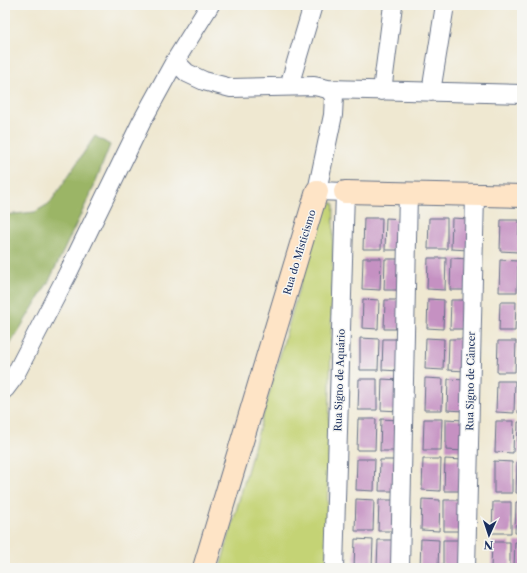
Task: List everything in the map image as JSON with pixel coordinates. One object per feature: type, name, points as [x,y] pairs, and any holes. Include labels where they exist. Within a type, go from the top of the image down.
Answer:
[{"type":"street","points":[[5,389],[14,376],[68,273],[142,121],[175,61],[210,5]]},
{"type":"street","points":[[289,86],[313,5]]},
{"type":"street","points":[[382,91],[393,5]]},
{"type":"street","points":[[431,92],[445,5]]},
{"type":"street","points":[[175,61],[187,73],[204,81],[232,88],[314,86],[328,89],[522,94]]},
{"type":"street","name":"Rua do Misticismo","points":[[204,568],[317,191],[334,105],[334,96],[328,89]]},
{"type":"street","points":[[317,191],[522,196]]},
{"type":"street","name":"Rua Signo de Aquário","points":[[334,568],[345,192]]},
{"type":"street","points":[[400,568],[408,193]]},
{"type":"street","name":"Rua Signo de Câncer","points":[[466,568],[475,195]]},
{"type":"green space","points":[[95,136],[110,145],[92,191],[49,281],[5,353],[5,215],[35,212],[50,203]]},
{"type":"green space","points":[[323,203],[334,203],[326,568],[220,568]]},
{"type":"building","points":[[364,218],[382,218],[381,249],[363,249]]},
{"type":"building","points":[[386,218],[404,219],[404,250],[385,250]]},
{"type":"building","points":[[429,218],[447,218],[447,249],[428,249]]},
{"type":"building","points":[[452,218],[470,219],[469,250],[451,249]]},
{"type":"building","points":[[501,220],[519,220],[518,252],[500,251]]},
{"type":"building","points":[[363,258],[381,258],[380,290],[362,289]]},
{"type":"building","points":[[428,258],[446,258],[445,290],[427,289]]},
{"type":"building","points":[[451,258],[469,259],[468,290],[450,290]]},
{"type":"building","points":[[385,259],[403,259],[402,290],[384,290]]},
{"type":"building","points":[[500,260],[518,261],[517,292],[499,292]]},
{"type":"building","points":[[363,299],[379,300],[378,329],[362,328]]},
{"type":"building","points":[[428,299],[444,300],[443,329],[427,328]]},
{"type":"building","points":[[385,300],[401,300],[400,329],[384,329]]},
{"type":"building","points":[[451,300],[467,300],[466,329],[450,329]]},
{"type":"building","points":[[500,302],[516,302],[515,331],[499,331]]},
{"type":"building","points":[[360,338],[379,339],[378,370],[360,370]]},
{"type":"building","points":[[426,338],[444,339],[443,370],[425,369]]},
{"type":"building","points":[[383,339],[401,339],[400,371],[382,370]]},
{"type":"building","points":[[449,339],[467,339],[466,371],[448,370]]},
{"type":"building","points":[[498,341],[516,341],[515,372],[497,372]]},
{"type":"building","points":[[520,341],[522,341],[522,373],[519,373]]},
{"type":"building","points":[[425,378],[443,379],[442,410],[424,410]]},
{"type":"building","points":[[359,379],[377,379],[377,410],[358,410]]},
{"type":"building","points":[[382,379],[400,380],[399,411],[381,410]]},
{"type":"building","points":[[448,379],[466,380],[465,411],[447,410]]},
{"type":"building","points":[[497,381],[515,381],[514,413],[496,412]]},
{"type":"building","points":[[519,382],[522,382],[522,413],[518,413]]},
{"type":"building","points":[[358,419],[376,419],[375,450],[357,450]]},
{"type":"building","points":[[381,419],[399,420],[398,451],[380,451]]},
{"type":"building","points":[[424,419],[442,419],[441,450],[423,450]]},
{"type":"building","points":[[446,419],[464,420],[464,451],[446,450]]},
{"type":"building","points":[[496,421],[514,421],[513,453],[495,452]]},
{"type":"building","points":[[518,422],[522,422],[522,453],[517,453]]},
{"type":"building","points":[[357,459],[375,459],[374,491],[356,490]]},
{"type":"building","points":[[423,459],[441,459],[440,491],[422,490]]},
{"type":"building","points":[[445,459],[463,460],[463,491],[444,491]]},
{"type":"building","points":[[380,460],[398,460],[397,491],[379,491]]},
{"type":"building","points":[[494,461],[512,462],[512,493],[494,493]]},
{"type":"building","points":[[517,462],[522,462],[522,493],[516,493]]},
{"type":"building","points":[[356,499],[374,500],[373,531],[355,531]]},
{"type":"building","points":[[422,499],[440,500],[439,531],[421,530]]},
{"type":"building","points":[[379,500],[397,500],[396,531],[378,531]]},
{"type":"building","points":[[444,500],[462,500],[462,531],[444,531]]},
{"type":"building","points":[[493,502],[511,502],[511,533],[492,533]]},
{"type":"building","points":[[516,502],[522,502],[522,533],[515,533]]},
{"type":"building","points":[[355,539],[373,540],[372,568],[354,568]]},
{"type":"building","points":[[421,539],[439,540],[438,568],[420,568]]},
{"type":"building","points":[[378,540],[396,540],[395,568],[377,568]]},
{"type":"building","points":[[443,540],[461,540],[461,568],[443,568]]},
{"type":"building","points":[[492,542],[510,542],[510,568],[491,568]]},
{"type":"building","points":[[515,542],[522,542],[522,568],[514,568]]}]
